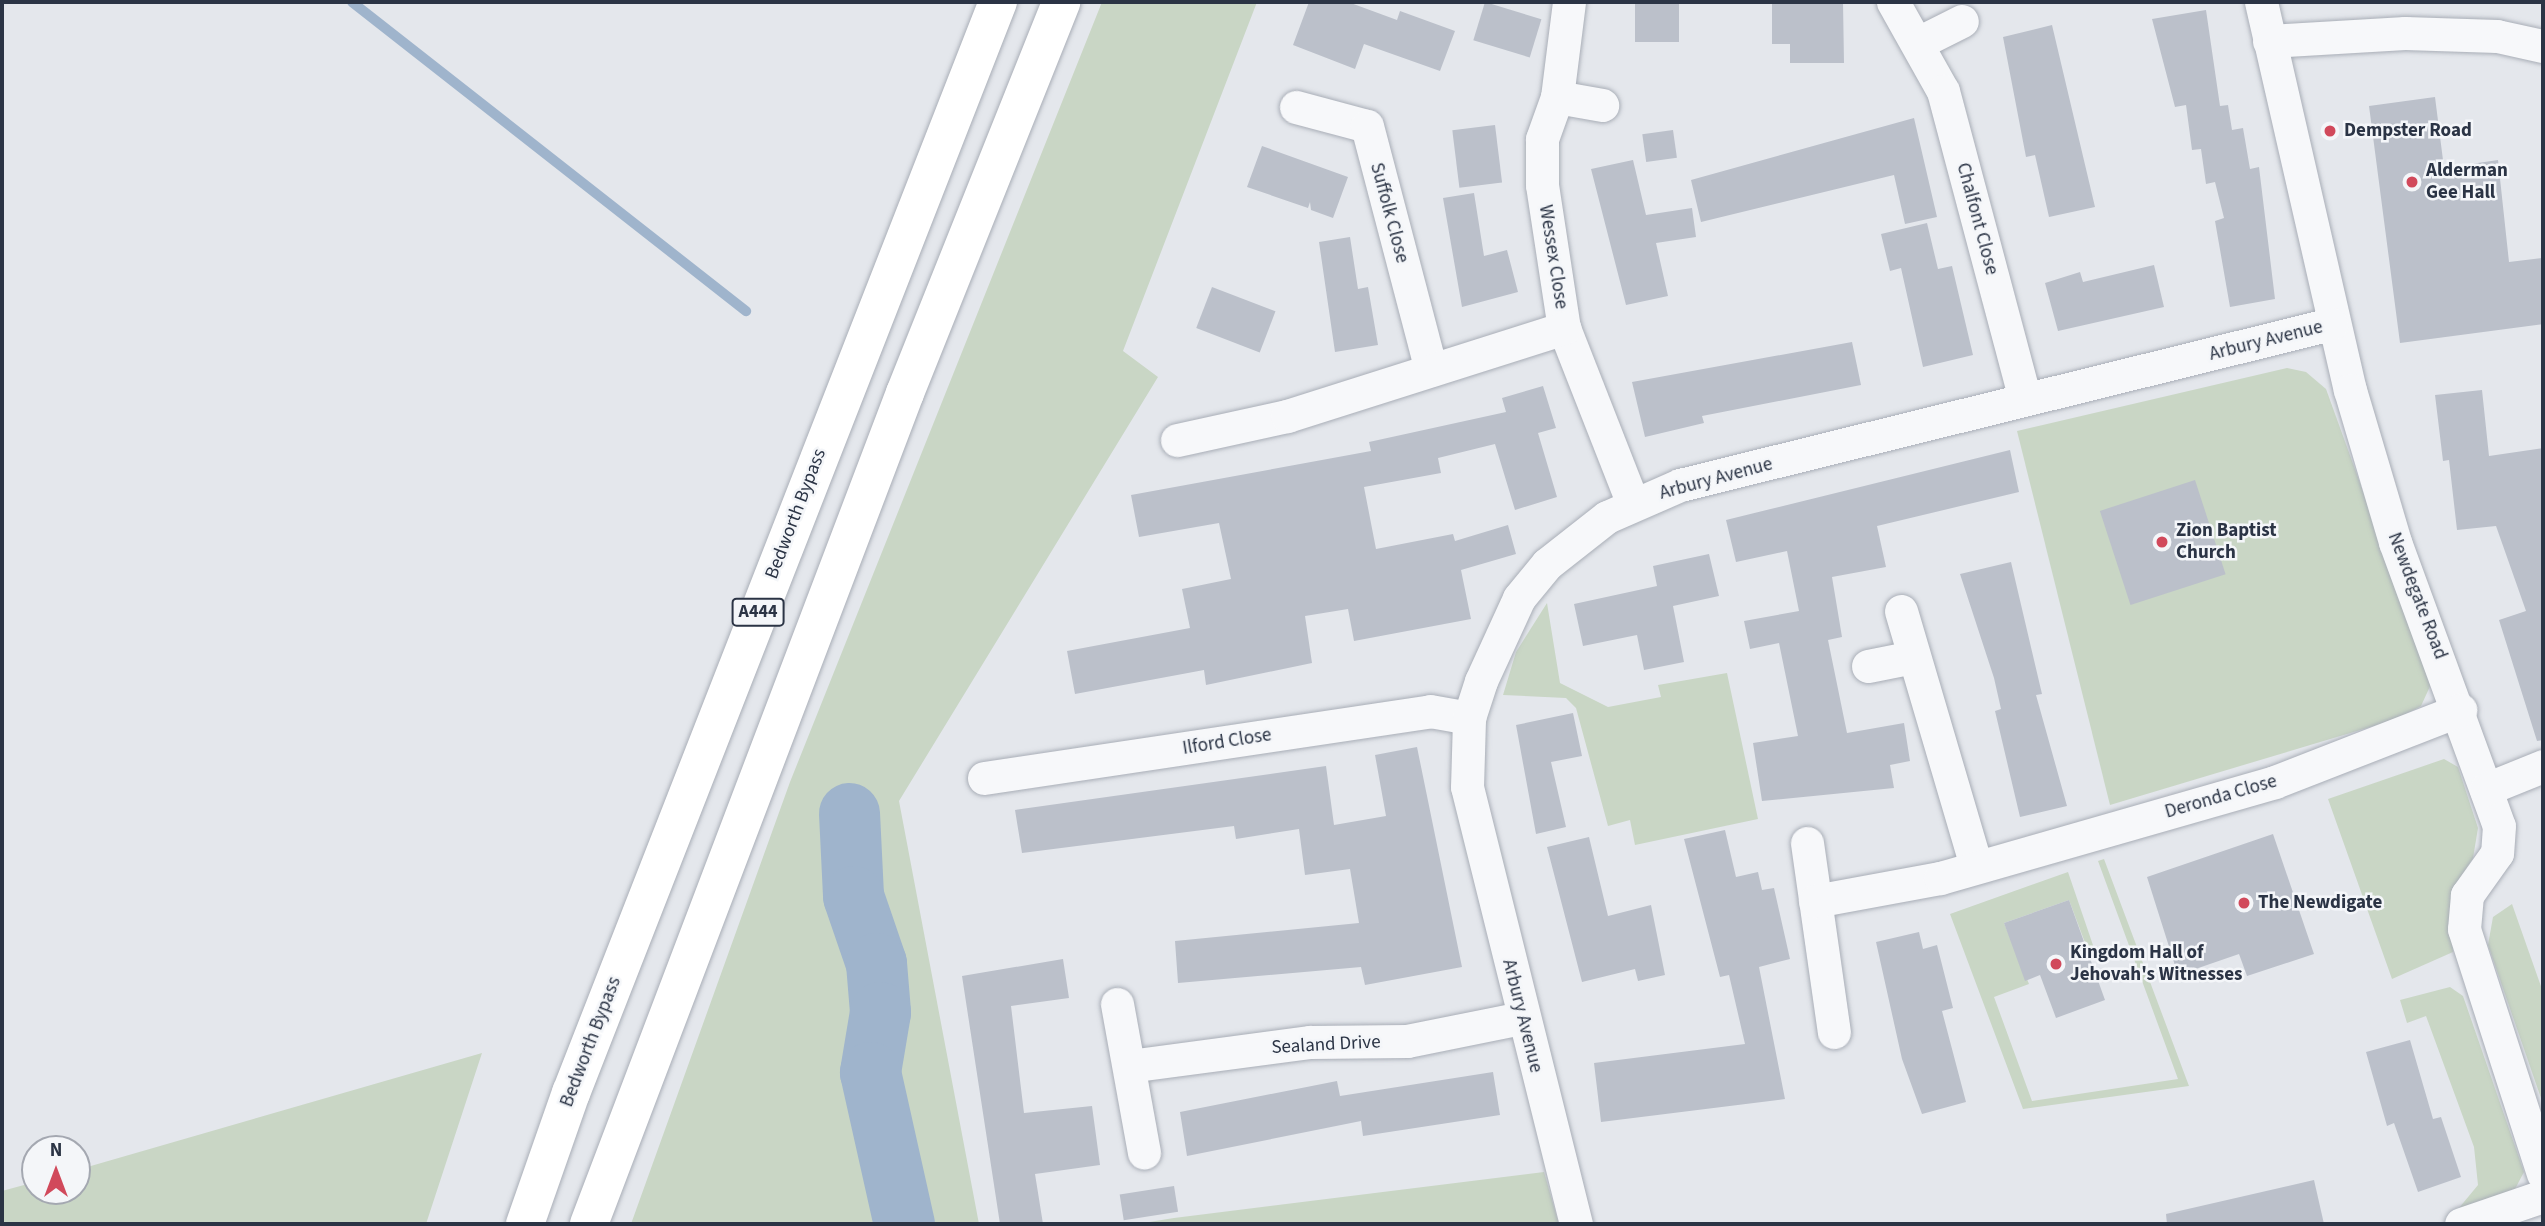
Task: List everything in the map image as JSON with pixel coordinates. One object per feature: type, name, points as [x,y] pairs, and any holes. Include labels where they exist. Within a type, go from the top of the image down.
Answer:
[{"type":"highway","name":"Bedworth Bypass","points":[[525,1224],[571,1093],[998,2]]},
{"type":"highway","name":"A444","points":[[589,1224],[905,393],[1061,2]]},
{"type":"street","name":"Wessex Close","points":[[1569,2],[1557,97],[1542,139],[1542,185],[1564,328],[1633,503]]},
{"type":"street","name":"Chalfont Close","points":[[1893,2],[1943,91],[2025,399]]},
{"type":"street","name":"Newdegate Road","points":[[2262,2],[2332,324],[2395,542],[2460,710],[2486,789],[2500,845],[2467,895],[2464,929],[2543,1174]]},
{"type":"street","points":[[1918,43],[1962,21]]},
{"type":"street","points":[[2269,41],[2406,33],[2497,36],[2543,46]]},
{"type":"street","points":[[1557,97],[1602,105]]},
{"type":"street","name":"Suffolk Close","points":[[1296,107],[1367,126],[1431,370]]},
{"type":"street","name":"Arbury Avenue","points":[[1577,1224],[1521,1018],[1467,787],[1469,718],[1519,598],[1575,538],[1633,503],[1680,485],[2332,324]]},
{"type":"street","points":[[1177,440],[1287,416],[1564,328]]},
{"type":"street","points":[[1901,611],[1976,866]]},
{"type":"street","points":[[1868,666],[1913,657]]},
{"type":"street","name":"Deronda Close","points":[[1815,901],[1904,887],[2275,782],[2460,710]]},
{"type":"street","name":"Ilford Close","points":[[984,778],[1430,711],[1469,718]]},
{"type":"street","points":[[2486,789],[2543,766]]},
{"type":"street","points":[[1807,843],[1834,1032]]},
{"type":"street","points":[[1117,1004],[1144,1153]]},
{"type":"street","name":"Sealand Drive","points":[[1129,1066],[1310,1042],[1407,1041],[1521,1018]]},
{"type":"street","points":[[2461,1224],[2543,1196]]},
{"type":"green space","points":[[1102,2],[1257,2],[1123,351],[1158,377],[899,801],[979,1224],[631,1224],[790,782]]},
{"type":"green space","points":[[2287,368],[2306,372],[2326,389],[2432,682],[2421,706],[2397,719],[2110,805],[2017,431]]},
{"type":"green space","points":[[1547,603],[1560,683],[1608,707],[1661,697],[1658,685],[1727,673],[1758,819],[1635,845],[1630,820],[1608,826],[1576,708],[1566,698],[1503,695],[1516,652]]},
{"type":"green space","points":[[2444,759],[2458,767],[2478,828],[2473,858],[2453,889],[2453,952],[2392,979],[2328,799]]},
{"type":"green space","points":[[2104,859],[2189,1086],[2023,1109],[1950,914],[2068,872],[2096,954],[2090,956],[2069,900],[2004,923],[2029,984],[1994,997],[2032,1101],[2178,1079],[2098,861]]},
{"type":"green space","points":[[2512,904],[2543,992],[2543,1104],[2488,945],[2493,917]]},
{"type":"green space","points":[[2450,987],[2463,996],[2524,1172],[2514,1191],[2459,1208],[2478,1185],[2474,1147],[2426,1016],[2407,1023],[2400,1000]]},
{"type":"green space","points":[[482,1053],[426,1224],[2,1224],[2,1191],[21,1186],[21,1205],[91,1205],[91,1166]]},
{"type":"green space","points":[[1544,1172],[1559,1224],[1137,1224],[1174,1218]]},
{"type":"building","points":[[1309,2],[1348,2],[1397,20],[1400,11],[1455,31],[1440,71],[1364,44],[1355,69],[1293,45]]},
{"type":"building","points":[[1485,2],[1541,19],[1530,58],[1473,40]]},
{"type":"building","points":[[1635,2],[1679,2],[1679,42],[1635,42]]},
{"type":"building","points":[[1772,2],[1843,2],[1844,63],[1790,63],[1790,44],[1772,44]]},
{"type":"building","points":[[2206,10],[2220,106],[2228,105],[2232,130],[2243,128],[2250,169],[2259,167],[2275,299],[2230,307],[2215,221],[2224,218],[2215,182],[2206,184],[2201,149],[2192,150],[2186,105],[2175,107],[2152,19]]},
{"type":"building","points":[[2052,25],[2095,207],[2049,217],[2035,155],[2026,157],[2003,37]]},
{"type":"building","name":"Alderman Gee Hall","points":[[2435,97],[2444,168],[2498,160],[2509,262],[2543,258],[2543,324],[2400,343],[2369,106]]},
{"type":"building","points":[[1914,118],[1937,217],[1905,224],[1894,175],[1701,222],[1691,180]]},
{"type":"building","points":[[1495,125],[1502,183],[1459,188],[1452,130]]},
{"type":"building","points":[[1673,130],[1677,158],[1646,162],[1642,134]]},
{"type":"building","points":[[1262,146],[1348,177],[1333,218],[1311,210],[1310,202],[1308,208],[1247,187]]},
{"type":"building","points":[[1633,160],[1646,215],[1692,208],[1696,237],[1656,243],[1668,296],[1626,305],[1591,169]]},
{"type":"building","points":[[1474,193],[1484,256],[1507,250],[1518,292],[1462,307],[1443,198]]},
{"type":"building","points":[[1927,223],[1938,269],[1952,266],[1973,355],[1923,367],[1901,268],[1890,271],[1881,234]]},
{"type":"building","points":[[1350,237],[1358,289],[1368,287],[1378,345],[1335,352],[1319,242]]},
{"type":"building","points":[[2154,265],[2164,307],[2058,331],[2045,283],[2080,272],[2083,282]]},
{"type":"building","points":[[1212,287],[1275,311],[1260,352],[1196,328]]},
{"type":"building","points":[[1852,342],[1861,385],[1702,416],[1704,423],[1645,437],[1632,382]]},
{"type":"building","points":[[1543,386],[1556,428],[1538,433],[1557,497],[1515,510],[1495,444],[1438,458],[1441,473],[1364,487],[1376,549],[1453,534],[1455,541],[1508,525],[1516,554],[1461,570],[1471,619],[1354,641],[1348,609],[1305,616],[1312,663],[1206,685],[1204,670],[1075,694],[1067,651],[1190,628],[1182,589],[1231,579],[1219,523],[1139,537],[1131,495],[1371,451],[1369,442],[1506,412],[1502,398]]},
{"type":"building","points":[[2482,390],[2489,456],[2543,448],[2543,740],[2537,741],[2499,620],[2526,611],[2496,526],[2457,530],[2449,460],[2443,461],[2435,395]]},
{"type":"building","points":[[2010,450],[2019,492],[1877,526],[1886,567],[1832,577],[1842,637],[1828,640],[1847,733],[1904,723],[1910,761],[1890,765],[1894,788],[1762,801],[1753,743],[1798,736],[1779,643],[1750,649],[1744,621],[1799,611],[1787,551],[1736,562],[1726,520]]},
{"type":"building","name":"Zion Baptist Church","points":[[2195,480],[2226,574],[2130,605],[2100,511]]},
{"type":"building","points":[[1709,554],[1719,596],[1673,606],[1684,662],[1644,670],[1637,635],[1583,646],[1574,604],[1657,586],[1653,566]]},
{"type":"building","points":[[2011,562],[2042,694],[2036,695],[2067,806],[2020,817],[1995,711],[2001,709],[1994,678],[1960,574]]},
{"type":"building","points":[[1573,713],[1582,756],[1551,762],[1566,827],[1536,834],[1516,725]]},
{"type":"building","points":[[1417,747],[1462,967],[1365,985],[1361,967],[1178,983],[1175,941],[1359,923],[1350,869],[1305,875],[1299,829],[1236,839],[1234,826],[1022,853],[1015,810],[1326,766],[1334,825],[1386,816],[1375,755]]},
{"type":"building","points":[[1725,830],[1736,877],[1758,872],[1762,890],[1774,888],[1790,959],[1759,967],[1785,1099],[1601,1122],[1594,1063],[1745,1044],[1729,975],[1720,977],[1684,839]]},
{"type":"building","name":"The Newdigate","points":[[2273,834],[2314,954],[2247,976],[2239,954],[2178,975],[2147,877]]},
{"type":"building","points":[[1589,837],[1608,916],[1651,905],[1665,975],[1638,981],[1635,969],[1582,982],[1547,847]]},
{"type":"building","name":"Kingdom Hall of Jehovah's Witnesses","points":[[2069,900],[2105,1000],[2056,1018],[2040,975],[2025,981],[2004,923]]},
{"type":"building","points":[[1919,932],[1923,949],[1937,945],[1953,1008],[1942,1011],[1966,1102],[1922,1114],[1902,1059],[1876,942]]},
{"type":"building","points":[[1063,959],[1069,998],[1011,1006],[1024,1113],[1092,1106],[1100,1165],[1035,1174],[1043,1224],[1000,1224],[962,976]]},
{"type":"building","points":[[2410,1040],[2433,1119],[2441,1117],[2461,1177],[2418,1192],[2394,1123],[2387,1126],[2366,1052]]},
{"type":"building","points":[[1493,1072],[1500,1115],[1363,1136],[1361,1121],[1187,1156],[1180,1112],[1337,1081],[1340,1096]]},
{"type":"building","points":[[2314,1180],[2324,1224],[2167,1224],[2166,1214]]},
{"type":"building","points":[[1174,1186],[1178,1212],[1124,1220],[1120,1195]]},
{"type":"waterway","points":[[352,2],[746,311]]},
{"type":"waterway","points":[[849,813],[853,896],[876,963],[880,1012],[870,1072],[904,1224]]},
{"type":"place","name":"Dempster Road","points":[[2330,131]]},
{"type":"place","name":"Alderman Gee Hall","points":[[2412,182]]},
{"type":"place","name":"Zion Baptist Church","points":[[2162,542]]},
{"type":"place","name":"The Newdigate","points":[[2244,903]]},
{"type":"place","name":"Kingdom Hall of Jehovah's Witnesses","points":[[2056,964]]}]
